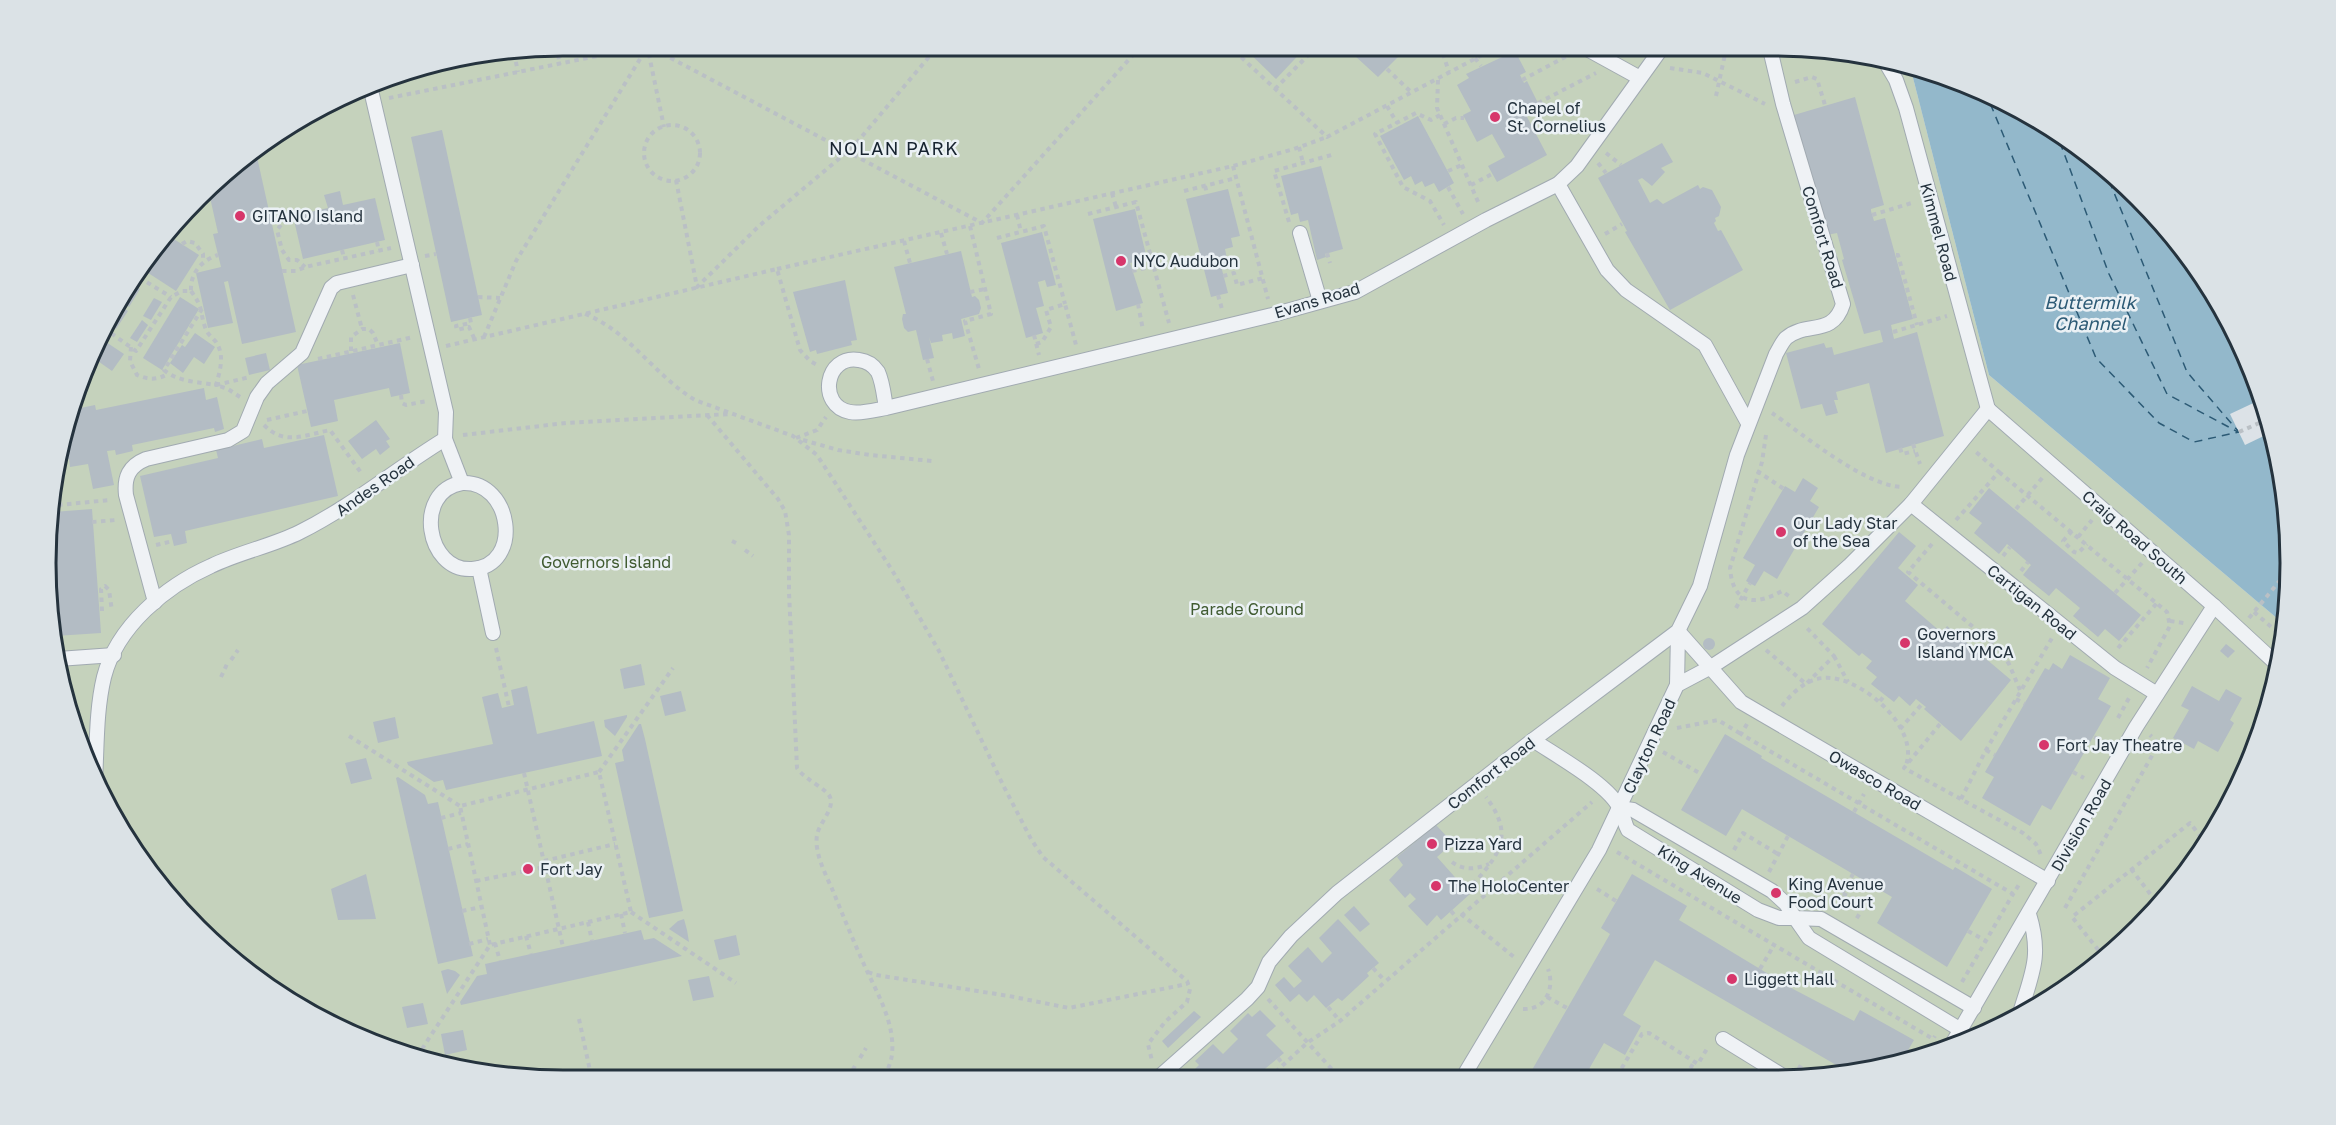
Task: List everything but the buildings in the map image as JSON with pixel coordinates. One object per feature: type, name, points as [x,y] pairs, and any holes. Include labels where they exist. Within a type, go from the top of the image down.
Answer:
[{"type":"street","points":[[1600,56],[1640,78]]},
{"type":"street","name":"Evans Road","points":[[838,406],[847,411],[857,412],[886,408],[1272,315],[1354,292],[1486,219],[1558,184],[1577,166],[1656,56]]},
{"type":"street","name":"Comfort Road","points":[[1167,1070],[1258,987],[1269,962],[1291,936],[1328,902],[1533,740],[1678,631],[1700,586],[1748,423],[1784,340],[1792,334],[1831,323],[1839,314],[1843,304],[1783,104],[1772,56]]},
{"type":"street","name":"Kimmel Road","points":[[1890,69],[1906,108],[1988,409]]},
{"type":"street","points":[[372,93],[446,412],[445,438],[462,483]]},
{"type":"street","points":[[1558,184],[1607,270],[1626,290],[1705,345],[1748,423]]},
{"type":"street","points":[[1300,233],[1320,301]]},
{"type":"street","points":[[155,603],[126,498],[127,478],[130,470],[137,463],[228,440],[243,432],[257,397],[267,383],[302,353],[331,288],[337,283],[412,265]]},
{"type":"street","points":[[838,406],[831,398],[828,388],[831,373],[842,362],[852,359],[862,360],[872,365],[878,373],[886,408]]},
{"type":"street","name":"Clayton Road","points":[[1467,1070],[1582,879],[1620,808],[1677,685],[1711,667],[1798,610],[1850,565],[1911,504],[1988,409]]},
{"type":"street","name":"Craig Road South","points":[[1988,409],[2214,606],[2271,659]]},
{"type":"street","name":"Andes Road","points":[[96,761],[99,703],[105,675],[123,636],[155,603],[177,584],[212,566],[297,534],[332,516],[445,438]]},
{"type":"street","points":[[462,483],[478,485],[491,493],[500,505],[506,527],[505,542],[498,555],[487,565],[479,568],[458,567],[445,560],[436,547],[431,525],[431,510],[438,497],[449,487],[462,483]]},
{"type":"street","name":"Cartigan Road","points":[[1911,504],[2115,668],[2157,694]]},
{"type":"street","points":[[479,568],[493,633]]},
{"type":"street","name":"Division Road","points":[[1958,1035],[2136,727],[2214,606]]},
{"type":"street","points":[[1677,685],[1678,631]]},
{"type":"street","name":"Owasco Road","points":[[1678,631],[1742,702],[2048,881]]},
{"type":"street","points":[[65,659],[114,655]]},
{"type":"street","name":"King Avenue","points":[[1533,740],[1605,789],[1620,808],[1622,820],[1628,830],[1758,910],[1779,918],[1808,917],[1826,922],[1974,1008]]},
{"type":"street","name":"King Avenue","points":[[1620,808],[1633,810],[1762,885],[1779,897],[1809,938],[1961,1030]]},
{"type":"street","points":[[2023,1004],[2037,955],[2035,932],[2029,914]]},
{"type":"street","points":[[1723,1039],[1773,1070]]},
{"type":"path","points":[[558,56],[560,64]]},
{"type":"path","points":[[374,101],[597,56]]},
{"type":"path","points":[[484,337],[516,261],[642,56]]},
{"type":"path","points":[[651,56],[664,126]]},
{"type":"path","points":[[670,56],[982,223]]},
{"type":"path","points":[[697,287],[759,226],[848,150],[929,56]]},
{"type":"path","points":[[982,223],[1132,56]]},
{"type":"path","points":[[1240,56],[1327,137]]},
{"type":"path","points":[[1275,89],[1307,56]]},
{"type":"path","points":[[1444,56],[1449,72]]},
{"type":"path","points":[[431,350],[474,338],[1233,166],[1327,137],[1479,56]]},
{"type":"path","points":[[1522,80],[1564,56]]},
{"type":"path","points":[[1716,96],[1725,56]]},
{"type":"path","points":[[515,58],[518,72]]},
{"type":"path","points":[[1475,58],[1481,66]]},
{"type":"path","points":[[1653,60],[1662,67],[1694,71],[1720,81],[1767,105],[1783,104]]},
{"type":"path","points":[[1253,68],[1258,62]]},
{"type":"path","points":[[1538,103],[1614,64]]},
{"type":"path","points":[[1386,69],[1412,93]]},
{"type":"path","points":[[1779,87],[1815,78],[1825,105]]},
{"type":"path","points":[[1438,79],[1437,108],[1486,219]]},
{"type":"path","points":[[1387,106],[1397,123]]},
{"type":"path","points":[[1440,116],[1431,120],[1416,113],[1376,134],[1403,187],[1430,201],[1452,238]]},
{"type":"path","points":[[1444,124],[1456,118],[1464,118]]},
{"type":"path","points":[[664,126],[681,126],[695,138],[699,146],[698,161],[695,167],[685,177],[676,180],[664,180],[652,173],[644,156],[648,138],[654,131],[664,126]]},
{"type":"path","points":[[1299,147],[1303,163]]},
{"type":"path","points":[[1448,171],[1462,165]]},
{"type":"path","points":[[1233,166],[1272,315]]},
{"type":"path","points":[[1471,185],[1492,174]]},
{"type":"path","points":[[1184,191],[1236,178]]},
{"type":"path","points":[[676,180],[697,287]]},
{"type":"path","points":[[1205,186],[1207,194]]},
{"type":"path","points":[[1448,187],[1470,228]]},
{"type":"path","points":[[1112,193],[1116,207]]},
{"type":"path","points":[[1872,215],[1929,197]]},
{"type":"path","points":[[1088,214],[1136,202],[1173,339]]},
{"type":"path","points":[[1017,215],[1021,232]]},
{"type":"path","points":[[289,221],[279,227],[278,243],[286,257],[292,261],[297,260],[305,267]]},
{"type":"path","points":[[970,226],[991,314],[965,321],[983,385]]},
{"type":"path","points":[[997,238],[1044,226],[1080,361]]},
{"type":"path","points":[[941,233],[947,254]]},
{"type":"path","points":[[282,271],[296,271],[391,248],[388,238]]},
{"type":"path","points":[[182,244],[187,241],[195,243],[203,254],[203,262]]},
{"type":"path","points":[[904,241],[910,263]]},
{"type":"path","points":[[376,242],[379,251]]},
{"type":"path","points":[[342,250],[344,258]]},
{"type":"path","points":[[1328,253],[1330,263]]},
{"type":"path","points":[[202,309],[164,370],[168,374],[188,381],[216,385],[220,372],[220,349],[205,329],[202,309],[191,291],[193,276],[203,262],[218,255]]},
{"type":"path","points":[[1896,255],[1898,255],[1917,325]]},
{"type":"path","points":[[1132,271],[1154,266]]},
{"type":"path","points":[[777,269],[800,350],[810,361],[831,373]]},
{"type":"path","points":[[1224,276],[1234,273],[1237,285],[1263,278]]},
{"type":"path","points":[[143,278],[171,297]]},
{"type":"path","points":[[350,280],[362,329]]},
{"type":"path","points":[[970,292],[985,289]]},
{"type":"path","points":[[111,333],[136,351],[171,297],[182,291],[191,291]]},
{"type":"path","points":[[478,297],[500,298]]},
{"type":"path","points":[[1036,344],[1042,342],[1051,327],[1046,310],[1065,304]]},
{"type":"path","points":[[1138,304],[1146,345]]},
{"type":"path","points":[[1893,332],[1960,312]]},
{"type":"path","points":[[585,314],[605,323],[622,336],[681,392],[695,400],[796,438],[838,450],[932,461]]},
{"type":"path","points":[[470,318],[471,323],[456,326],[457,330],[469,327],[474,338]]},
{"type":"path","points":[[351,351],[351,337],[362,329],[369,329],[373,333],[378,345]]},
{"type":"path","points":[[131,347],[130,361],[137,375],[152,380],[168,374]]},
{"type":"path","points":[[401,395],[402,403],[406,405],[442,397]]},
{"type":"path","points":[[796,438],[817,430],[838,406]]},
{"type":"path","points":[[307,411],[268,420],[258,418],[271,432],[287,438],[330,430],[372,489]]},
{"type":"path","points":[[1768,419],[1769,411],[1833,457],[1889,486],[1924,488]]},
{"type":"path","points":[[445,438],[566,423],[734,414]]},
{"type":"path","points":[[706,415],[778,499],[785,511],[789,535],[796,768],[828,794],[832,800],[831,807],[820,824],[817,850],[882,1002],[892,1052],[888,1070]]},
{"type":"path","points":[[2239,432],[2260,422]]},
{"type":"path","points":[[1767,429],[1762,462],[1730,568],[1734,588],[1743,596],[1758,601],[1766,600],[1782,591],[1834,656],[1848,682]]},
{"type":"path","points":[[796,438],[817,455],[831,472],[892,570],[947,666],[1031,839],[1044,857],[1188,984],[1190,989],[1187,1002],[1165,1022],[1148,1044],[1150,1057],[1157,1070]]},
{"type":"path","points":[[1963,441],[2078,537],[2088,524]]},
{"type":"path","points":[[1900,448],[1902,454],[1915,451]]},
{"type":"path","points":[[1737,455],[1784,489]]},
{"type":"path","points":[[1999,472],[1908,572],[1998,648],[2009,664],[2020,690]]},
{"type":"path","points":[[2016,509],[2038,483]]},
{"type":"path","points":[[59,506],[126,498]]},
{"type":"path","points":[[2072,531],[2064,539],[2067,549],[2076,554],[2087,544]]},
{"type":"path","points":[[732,541],[740,545]]},
{"type":"path","points":[[745,550],[753,556]]},
{"type":"path","points":[[2115,593],[2139,567]]},
{"type":"path","points":[[2260,604],[2279,580]]},
{"type":"path","points":[[1736,608],[1750,583]]},
{"type":"path","points":[[105,586],[109,590],[111,611],[101,612],[101,589],[105,586]]},
{"type":"path","points":[[2111,649],[2117,649],[2157,603]]},
{"type":"path","points":[[2254,612],[2276,631]]},
{"type":"path","points":[[1961,799],[1986,750],[2059,624]]},
{"type":"path","points":[[493,633],[509,706]]},
{"type":"path","points":[[1754,640],[1806,684]]},
{"type":"path","points":[[221,677],[238,650]]},
{"type":"path","points":[[1773,721],[1786,700],[1834,656]]},
{"type":"path","points":[[349,736],[460,806],[599,772],[673,668]]},
{"type":"path","points":[[1806,684],[1831,677],[1866,690],[1880,701],[1900,729],[1909,748],[1909,758],[1892,789]]},
{"type":"path","points":[[1880,701],[1885,695]]},
{"type":"path","points":[[2016,699],[2025,704]]},
{"type":"path","points":[[1900,729],[1922,704]]},
{"type":"path","points":[[1741,734],[1755,710]]},
{"type":"path","points":[[1651,737],[1718,720],[2013,894]]},
{"type":"path","points":[[1904,768],[1940,724]]},
{"type":"path","points":[[2065,908],[2157,747],[2154,738],[2136,727]]},
{"type":"path","points":[[2094,736],[2104,742]]},
{"type":"path","points":[[1651,737],[1701,774]]},
{"type":"path","points":[[1986,750],[1995,755]]},
{"type":"path","points":[[1904,768],[2023,833],[2036,844],[2044,861],[2048,881]]},
{"type":"path","points":[[599,772],[631,912],[736,983]]},
{"type":"path","points":[[2073,772],[2084,778]]},
{"type":"path","points":[[524,773],[563,947]]},
{"type":"path","points":[[1467,891],[1501,847],[1501,831],[1490,801],[1477,784]]},
{"type":"path","points":[[1277,1070],[1307,1042],[1340,1021],[1461,914],[1587,808],[1605,789]]},
{"type":"path","points":[[460,806],[489,945]]},
{"type":"path","points":[[441,818],[461,813]]},
{"type":"path","points":[[2099,951],[2072,917],[2190,824],[2200,836]]},
{"type":"path","points":[[1726,865],[1743,833],[1778,854]]},
{"type":"path","points":[[1762,885],[1788,836]]},
{"type":"path","points":[[448,849],[468,844]]},
{"type":"path","points":[[544,861],[615,844]]},
{"type":"path","points":[[1610,848],[1933,1039]]},
{"type":"path","points":[[1452,862],[1456,866],[1472,869],[1490,864]]},
{"type":"path","points":[[476,881],[545,867]]},
{"type":"path","points":[[2132,869],[2154,898]]},
{"type":"path","points":[[1826,922],[1853,874]]},
{"type":"path","points":[[1582,879],[1616,901]]},
{"type":"path","points":[[1959,987],[2020,882]]},
{"type":"path","points":[[1842,893],[1865,904],[1848,935]]},
{"type":"path","points":[[462,911],[481,907]]},
{"type":"path","points":[[1451,911],[1457,918]]},
{"type":"path","points":[[422,1049],[489,945],[631,912]]},
{"type":"path","points":[[621,914],[625,933]]},
{"type":"path","points":[[1461,914],[1529,969]]},
{"type":"path","points":[[588,922],[592,941]]},
{"type":"path","points":[[1968,931],[1986,941]]},
{"type":"path","points":[[526,936],[531,954]]},
{"type":"path","points":[[470,944],[488,939]]},
{"type":"path","points":[[495,943],[500,961]]},
{"type":"path","points":[[1760,969],[1774,945]]},
{"type":"path","points":[[1373,968],[1385,981]]},
{"type":"path","points":[[867,971],[876,975],[1069,1008],[1188,984]]},
{"type":"path","points":[[1258,987],[1333,1070]]},
{"type":"path","points":[[1547,997],[1567,1008]]},
{"type":"path","points":[[1328,1007],[1340,1021]]},
{"type":"path","points":[[579,1019],[590,1070]]},
{"type":"path","points":[[860,1058],[866,1048]]},
{"type":"path","points":[[1278,1058],[1283,1064]]},
{"type":"path","points":[[1689,1070],[1694,1062]]},
{"type":"path","points":[[852,1070],[855,1066]]},
{"type":"green space","name":"Governors Island","points":[[562,56],[1774,56],[1840,60],[1872,65],[1912,75],[1989,375],[2277,618],[2271,661],[2254,725],[2242,757],[2213,816],[2176,871],[2155,897],[2108,944],[2082,965],[2027,1002],[1968,1031],[1905,1052],[1840,1065],[1774,1070],[562,1070],[496,1065],[431,1052],[368,1031],[309,1002],[254,965],[228,944],[181,897],[160,871],[123,816],[94,757],[73,694],[60,629],[57,596],[57,529],[65,464],[73,431],[94,368],[108,338],[123,309],[160,254],[181,228],[228,181],[254,160],[309,123],[368,94],[400,82],[464,65],[496,60]]},
{"type":"water","name":"Buttermilk Channel","points":[[1912,75],[1968,94],[1998,108],[2027,123],[2082,160],[2108,181],[2155,228],[2195,281],[2213,309],[2242,368],[2263,431],[2271,464],[2279,529],[2277,618],[1989,375]]},
{"type":"pier","points":[[2255,402],[2264,436],[2245,445],[2230,414]]},
{"type":"ferry route","points":[[1991,105],[2096,358],[2159,423],[2194,442],[2239,432]]},
{"type":"ferry route","points":[[2061,145],[2109,274],[2167,394],[2238,432]]},
{"type":"ferry route","points":[[2110,183],[2187,372],[2238,431]]},
{"type":"place","name":"Chapel of St. Cornelius","points":[[1495,117]]},
{"type":"place","name":"GITANO Island","points":[[240,216]]},
{"type":"place","name":"NYC Audubon","points":[[1121,261]]},
{"type":"place","name":"Our Lady Star of the Sea","points":[[1781,532]]},
{"type":"place","name":"Governors Island YMCA","points":[[1905,643]]},
{"type":"place","name":"Fort Jay Theatre","points":[[2044,745]]},
{"type":"place","name":"Pizza Yard","points":[[1432,844]]},
{"type":"place","name":"Fort Jay","points":[[528,869]]},
{"type":"place","name":"The HoloCenter","points":[[1436,886]]},
{"type":"place","name":"King Avenue Food Court","points":[[1776,893]]},
{"type":"place","name":"Liggett Hall","points":[[1732,979]]},
{"type":"district","name":"NOLAN PARK","points":[[894,148]]},
{"type":"park label","name":"Parade Ground","points":[[1247,609]]}]
